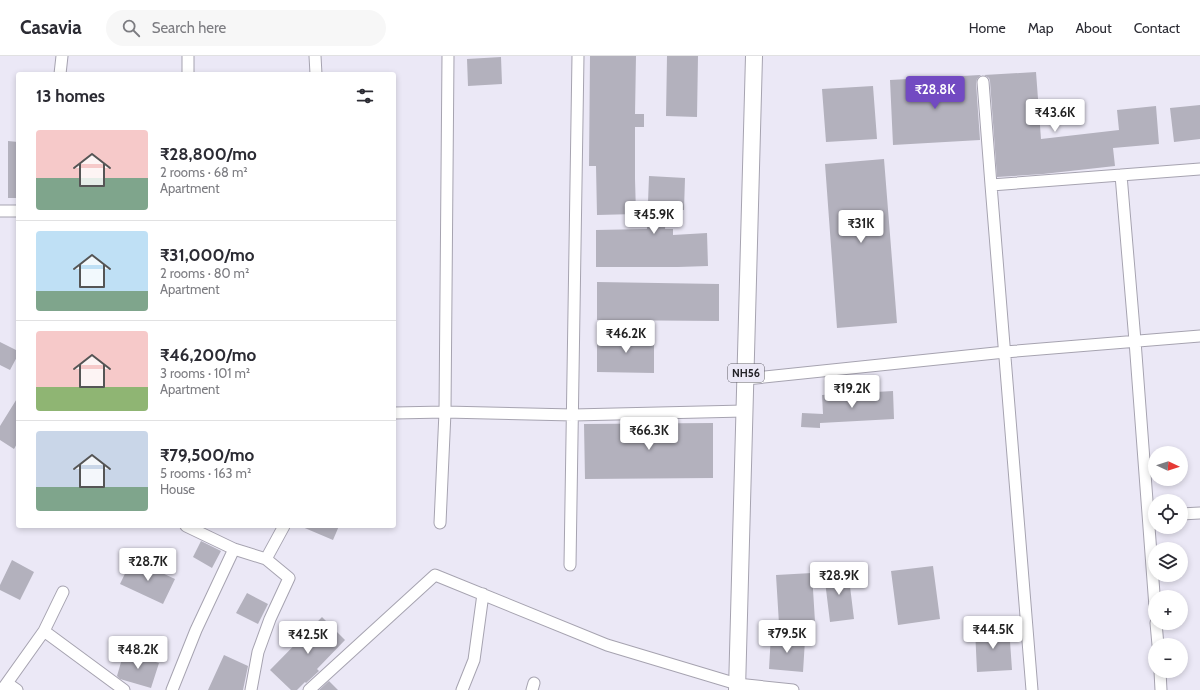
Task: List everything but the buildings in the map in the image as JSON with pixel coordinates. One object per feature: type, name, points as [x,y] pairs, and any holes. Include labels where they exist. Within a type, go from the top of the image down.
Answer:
[{"type":"highway","name":"NH56","points":[[737,687],[754,56]]},
{"type":"street","points":[[60,72],[62,56]]},
{"type":"street","points":[[188,56],[188,72]]},
{"type":"street","points":[[316,56],[316,72]]},
{"type":"street","points":[[440,523],[445,412],[448,56]]},
{"type":"street","points":[[570,565],[578,56]]},
{"type":"street","points":[[983,82],[1006,352],[1032,690]]},
{"type":"street","points":[[991,185],[1200,169]]},
{"type":"street","points":[[1121,175],[1150,494]]},
{"type":"street","points":[[0,211],[16,211]]},
{"type":"street","points":[[746,379],[1006,352],[1200,336]]},
{"type":"street","points":[[396,413],[445,412],[573,414],[744,410]]},
{"type":"street","points":[[1188,514],[1200,513]]},
{"type":"street","points":[[190,528],[234,549],[266,559],[289,578],[270,619],[258,652],[251,690]]},
{"type":"street","points":[[266,559],[283,528]]},
{"type":"street","points":[[1153,534],[1154,590]]},
{"type":"street","points":[[172,690],[196,630],[234,549]]},
{"type":"street","points":[[309,690],[434,574],[607,645],[737,687],[793,690]]},
{"type":"street","points":[[17,690],[4,686],[44,631],[62,592]]},
{"type":"street","points":[[462,690],[474,660],[483,594]]},
{"type":"street","points":[[44,631],[124,690]]},
{"type":"street","points":[[1160,678],[1161,690]]}]
